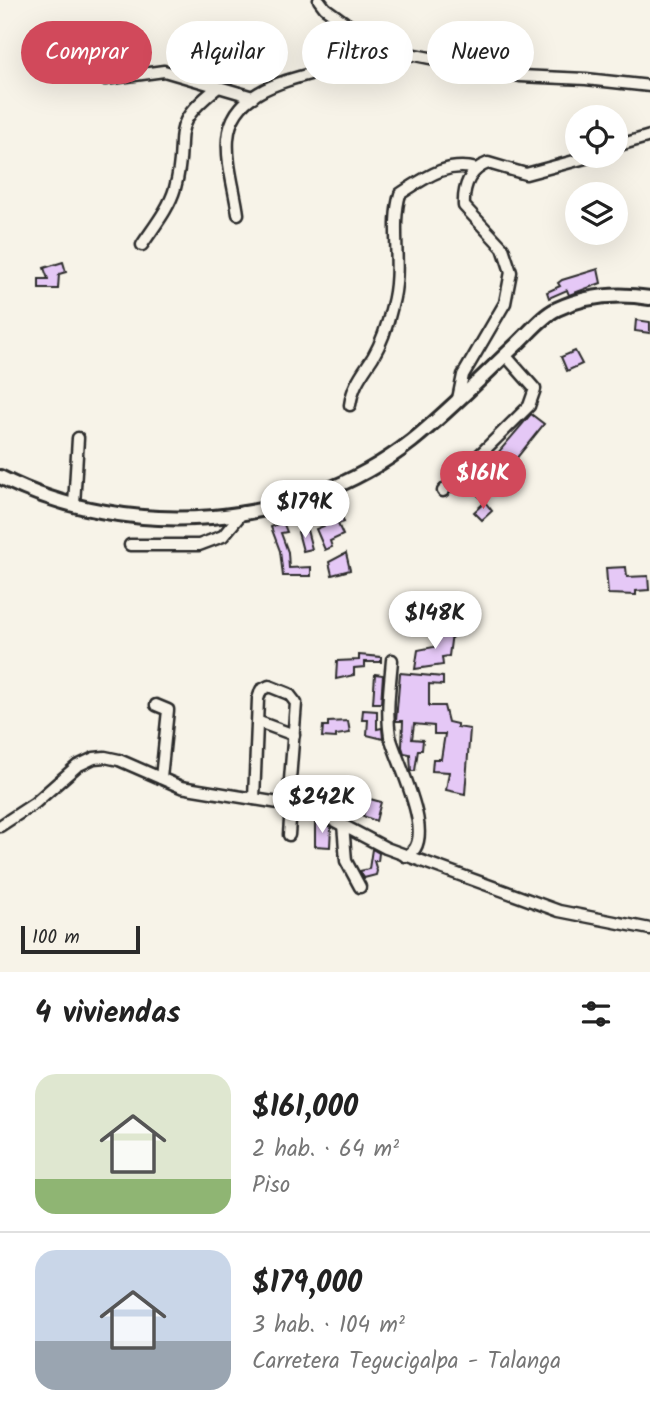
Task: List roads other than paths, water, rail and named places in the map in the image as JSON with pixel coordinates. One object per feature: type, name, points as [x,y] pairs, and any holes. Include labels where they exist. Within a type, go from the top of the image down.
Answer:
[{"type":"main road","points":[[0,477],[23,489],[74,505],[104,513],[148,519],[212,517],[273,506],[337,485],[375,466],[411,441],[554,311],[574,302],[601,296],[650,298]]},
{"type":"street","points":[[319,0],[343,21]]},
{"type":"street","points":[[413,55],[520,76],[650,86]]},
{"type":"street","points":[[152,73],[164,71],[253,97]]},
{"type":"street","points":[[238,214],[227,141],[232,124],[241,107],[253,97],[281,82],[302,76]]},
{"type":"street","points":[[142,246],[174,192],[182,124],[197,104],[217,88]]},
{"type":"street","points":[[628,142],[650,136]]},
{"type":"street","points":[[458,399],[463,375],[505,303],[512,272],[503,248],[464,205],[467,181],[477,169],[488,163],[526,174],[565,164]]},
{"type":"street","points":[[350,405],[352,388],[381,341],[393,304],[399,243],[394,214],[400,194],[448,167],[477,169]]},
{"type":"street","points":[[443,491],[529,406],[534,397],[535,389],[505,355]]},
{"type":"street","points":[[74,505],[78,438]]},
{"type":"street","points":[[130,545],[199,545],[223,536],[243,511]]},
{"type":"street","points":[[393,660],[390,734],[421,832],[413,852],[405,856]]},
{"type":"street","points":[[254,799],[261,690],[266,686],[278,688],[295,700],[287,804],[289,835]]},
{"type":"street","points":[[156,705],[168,710],[161,778]]},
{"type":"street","points":[[259,722],[294,735]]},
{"type":"street","points":[[0,826],[36,803],[77,766],[94,758],[119,760],[190,789],[287,804],[343,824],[405,856],[559,911],[650,929]]},
{"type":"street","points":[[343,824],[346,861],[360,887]]}]
